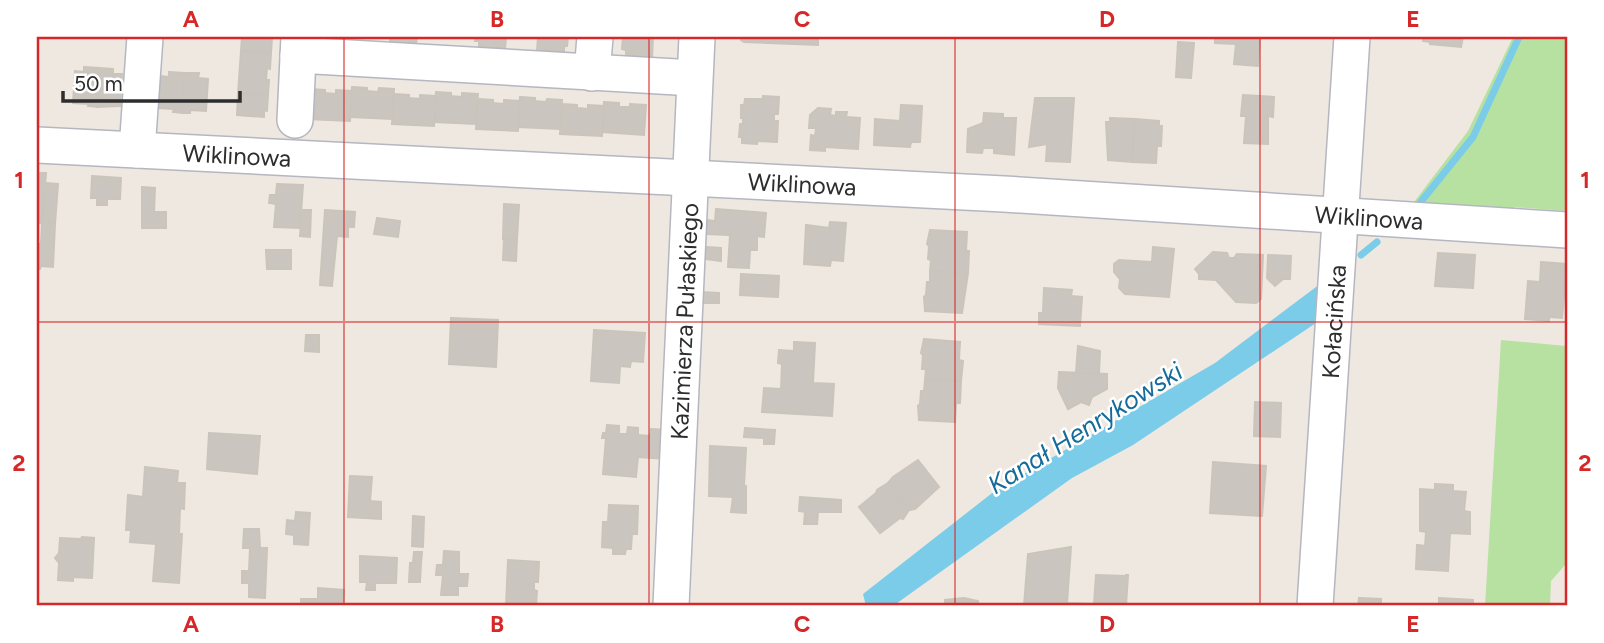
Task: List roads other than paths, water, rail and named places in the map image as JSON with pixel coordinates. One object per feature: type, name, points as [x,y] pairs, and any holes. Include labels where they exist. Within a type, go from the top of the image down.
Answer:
[{"type":"street","points":[[137,150],[145,37]]},
{"type":"street","points":[[593,73],[595,37]]},
{"type":"street","name":"Kazimierza Pułaskiego","points":[[671,606],[697,37]]},
{"type":"street","name":"Kołacińska","points":[[1315,606],[1352,37]]},
{"type":"street","points":[[295,120],[299,46],[448,51],[593,73],[694,78]]},
{"type":"street","name":"Wiklinowa","points":[[37,145],[1342,215],[1567,230]]},
{"type":"water","points":[[1320,284],[1322,319],[1133,445],[1072,478],[893,606],[866,606],[863,594],[996,490],[1215,363]]},
{"type":"waterway","name":"Kanał Henrykowski","points":[[1415,209],[1473,137],[1519,37]]},
{"type":"waterway","name":"Kanał Henrykowski","points":[[1361,255],[1377,242]]}]
